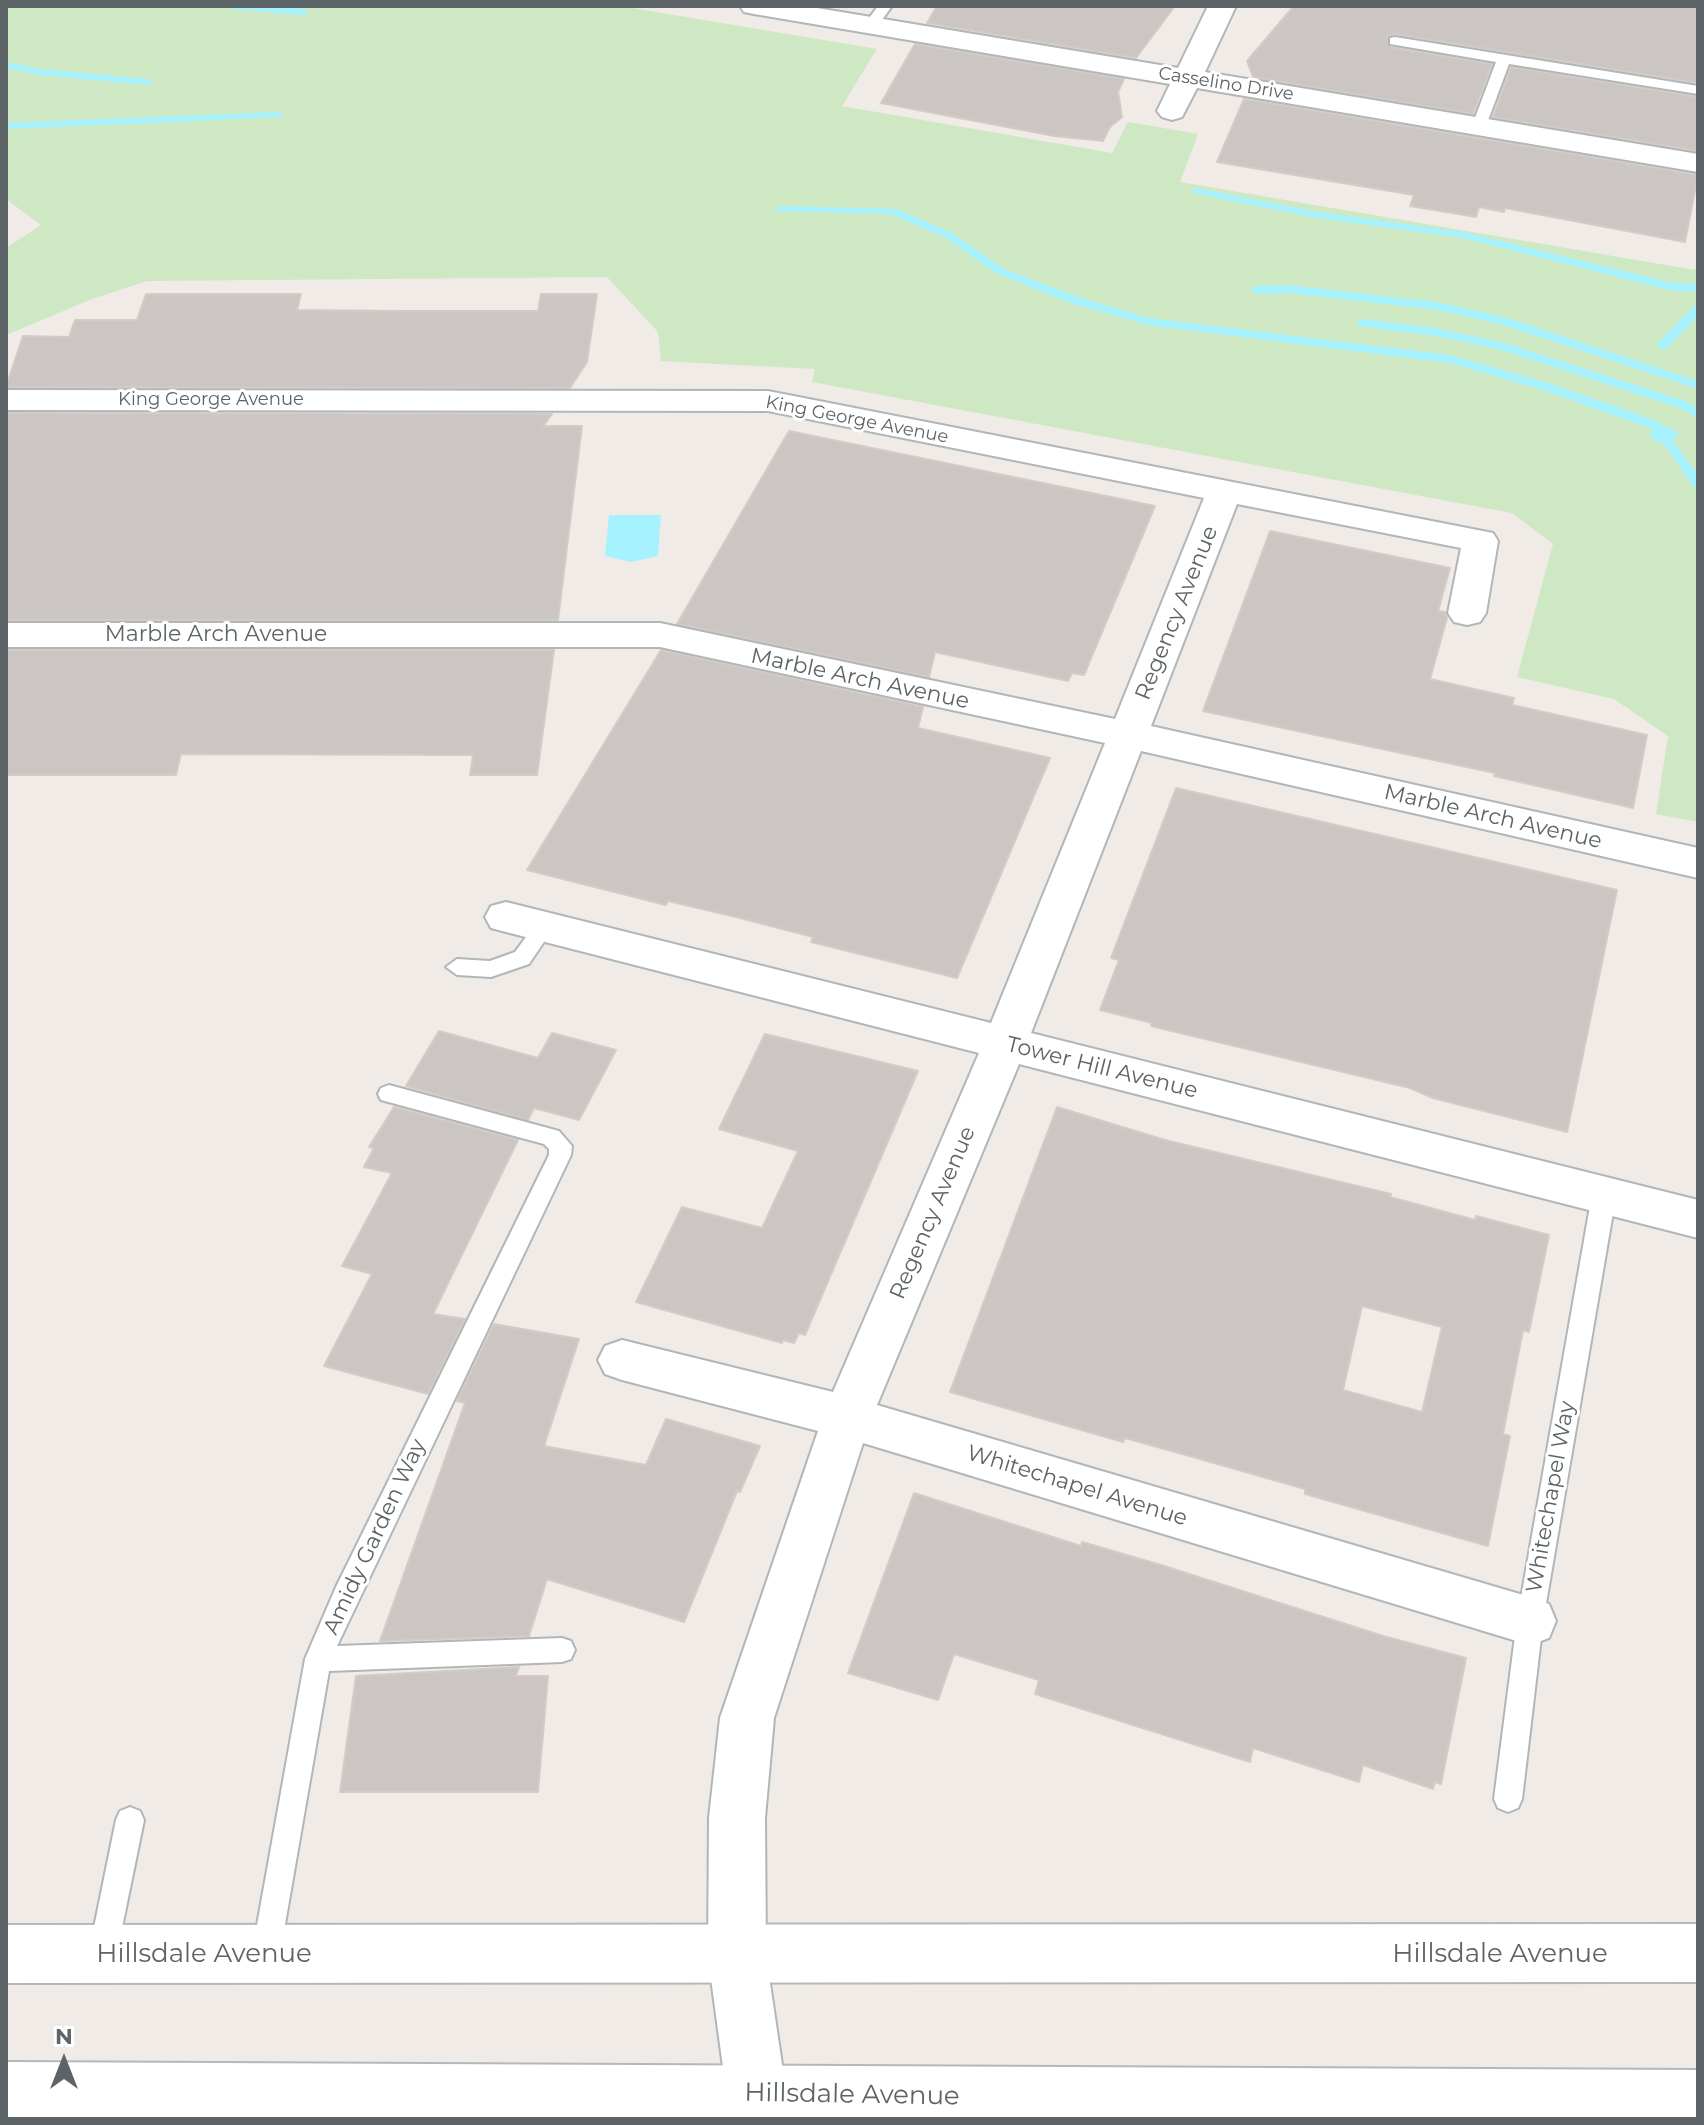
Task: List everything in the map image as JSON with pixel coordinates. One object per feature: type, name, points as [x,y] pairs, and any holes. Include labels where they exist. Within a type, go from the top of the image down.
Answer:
[{"type":"street","name":"Casselino Drive","points":[[754,6],[878,16],[1188,78],[1698,163]]},
{"type":"street","points":[[1172,111],[1222,6]]},
{"type":"street","name":"King George Avenue","points":[[6,400],[768,401],[1480,541],[1467,613]]},
{"type":"street","name":"Regency Avenue","points":[[758,2107],[737,1956],[737,1818],[747,1718],[847,1417],[1005,1044],[1224,493]]},
{"type":"street","name":"Marble Arch Avenue","points":[[6,635],[660,635],[1698,863]]},
{"type":"street","name":"Tower Hill Avenue","points":[[525,922],[1698,1219]]},
{"type":"street","name":"Whitechapel Avenue","points":[[622,1360],[847,1417],[1530,1621]]},
{"type":"street","name":"Hillsdale Avenue","points":[[6,1954],[737,1956],[1698,1953]]},
{"type":"street","name":"Hillsdale Avenue","points":[[6,2092],[758,2107],[1698,2100]]},
{"type":"lane","points":[[1395,41],[1698,90]]},
{"type":"lane","points":[[1479,126],[1504,59]]},
{"type":"lane","points":[[457,967],[491,969],[522,958],[525,922]]},
{"type":"lane","name":"Amidy Garden Way","points":[[266,1953],[318,1659],[345,1595],[549,1179],[561,1146],[551,1137],[389,1094]]},
{"type":"lane","name":"Whitechapel Way","points":[[1508,1799],[1530,1621],[1604,1195]]},
{"type":"lane","points":[[318,1659],[562,1650]]},
{"type":"lane","points":[[103,1953],[130,1820]]},
{"type":"green space","points":[[6,6],[620,6],[877,49],[842,106],[1112,153],[1128,122],[1198,134],[1180,182],[1695,270],[1698,256],[1698,822],[1656,814],[1668,736],[1614,699],[1517,677],[1553,544],[1512,513],[812,382],[815,369],[661,361],[658,332],[607,277],[147,281],[92,299],[6,335],[6,248],[41,225],[6,199]]},
{"type":"water","points":[[609,515],[661,515],[658,556],[631,562],[605,556]]},
{"type":"building","points":[[937,6],[1175,6],[1136,58],[927,23]]},
{"type":"building","points":[[1294,6],[1698,6],[1698,83],[1395,34],[1388,36],[1390,47],[1492,64],[1473,114],[1253,77],[1247,61]]},
{"type":"building","points":[[915,44],[1124,79],[1118,92],[1122,117],[1110,127],[1103,141],[1054,136],[881,103]]},
{"type":"building","points":[[1511,67],[1698,97],[1698,151],[1493,117]]},
{"type":"building","points":[[1244,99],[1698,175],[1685,242],[1505,208],[1504,212],[1479,207],[1476,217],[1410,206],[1414,195],[1217,162]]},
{"type":"building","points":[[146,294],[301,294],[297,310],[538,311],[541,294],[597,294],[587,362],[570,388],[6,387],[23,336],[69,337],[75,320],[137,320]]},
{"type":"building","points":[[6,413],[552,414],[543,426],[582,426],[558,620],[6,620]]},
{"type":"building","points":[[789,431],[1155,506],[1084,675],[1072,673],[1068,681],[935,652],[929,677],[677,624]]},
{"type":"building","points":[[1270,531],[1450,568],[1438,611],[1445,612],[1447,618],[1430,679],[1514,698],[1512,705],[1647,735],[1633,808],[1494,776],[1495,773],[1203,711]]},
{"type":"building","points":[[6,650],[554,650],[537,775],[470,775],[473,755],[181,754],[176,775],[6,775]]},
{"type":"building","points":[[661,650],[923,707],[918,728],[1050,758],[957,978],[811,942],[813,937],[736,917],[668,901],[666,905],[527,870]]},
{"type":"building","points":[[1176,788],[1617,890],[1567,1132],[1433,1098],[1410,1088],[1151,1026],[1152,1023],[1100,1010],[1119,960],[1111,958]]},
{"type":"building","points":[[439,1031],[538,1058],[552,1033],[616,1050],[579,1120],[534,1108],[528,1120],[406,1086]]},
{"type":"building","points":[[765,1034],[918,1071],[805,1335],[799,1333],[794,1343],[783,1340],[782,1343],[636,1302],[682,1207],[762,1228],[798,1151],[719,1129]]},
{"type":"building","points":[[394,1107],[518,1140],[433,1314],[465,1319],[428,1394],[324,1366],[372,1274],[342,1266],[392,1173],[364,1167],[374,1148],[369,1147]]},
{"type":"building","points":[[1057,1107],[1165,1140],[1391,1194],[1390,1197],[1475,1220],[1476,1216],[1549,1235],[1529,1332],[1523,1330],[1503,1434],[1510,1436],[1488,1546],[1305,1494],[1305,1489],[1125,1438],[1123,1442],[950,1392]],"holes":[[[1362,1306],[1442,1327],[1422,1412],[1343,1390]]]},
{"type":"building","points":[[494,1324],[579,1339],[544,1446],[646,1465],[666,1419],[760,1446],[740,1492],[737,1491],[684,1622],[547,1579],[529,1636],[380,1641],[465,1403],[457,1401]]},
{"type":"building","points":[[914,1493],[1081,1546],[1082,1542],[1383,1636],[1466,1658],[1441,1784],[1435,1782],[1433,1789],[1363,1765],[1359,1782],[1253,1748],[1250,1762],[1035,1694],[1039,1680],[954,1654],[938,1700],[848,1673]]},
{"type":"building","points":[[519,1667],[516,1676],[548,1676],[538,1792],[340,1792],[356,1676]]},
{"type":"waterway","points":[[230,6],[304,12]]},
{"type":"waterway","points":[[6,65],[40,72],[148,82]]},
{"type":"waterway","points":[[6,126],[278,115]]},
{"type":"waterway","points":[[1197,191],[1317,215],[1463,235],[1669,286],[1698,288]]},
{"type":"waterway","points":[[780,209],[893,211],[950,236],[1000,271],[1074,300],[1148,321],[1450,359],[1547,387],[1648,422],[1673,435]]},
{"type":"waterway","points":[[1256,290],[1287,289],[1438,306],[1507,322],[1698,385]]},
{"type":"waterway","points":[[1662,346],[1698,309]]},
{"type":"waterway","points":[[1362,323],[1435,332],[1501,346],[1684,405],[1698,414]]},
{"type":"waterway","points":[[1654,434],[1670,443],[1698,484]]}]
